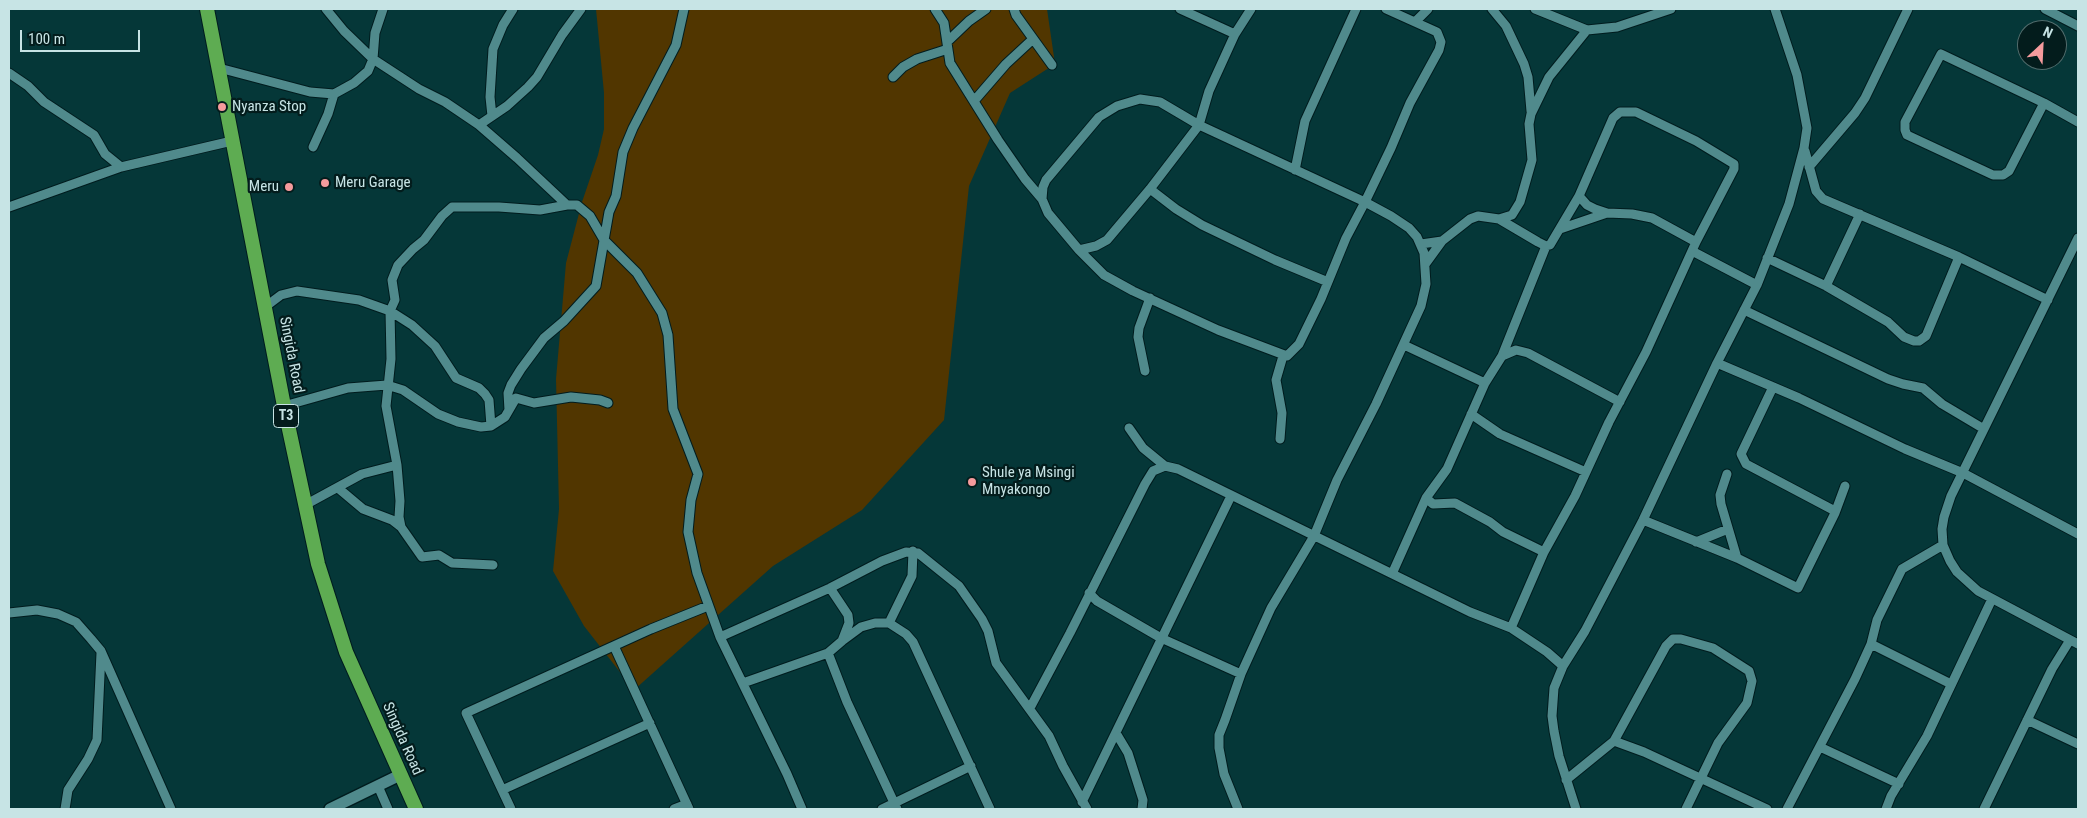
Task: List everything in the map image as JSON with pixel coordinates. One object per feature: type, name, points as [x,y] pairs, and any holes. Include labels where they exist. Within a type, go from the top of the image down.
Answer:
[{"type":"highway","name":"Singida Road","points":[[207,9],[284,406],[318,564],[346,652],[416,809]]},
{"type":"street","points":[[326,9],[344,31],[373,59],[419,89],[445,102],[479,125],[567,205]]},
{"type":"street","points":[[219,68],[310,92],[334,94],[364,77],[373,59],[375,33],[383,9]]},
{"type":"street","points":[[492,116],[490,97],[494,49],[503,25],[513,9]]},
{"type":"street","points":[[479,125],[520,96],[537,77],[562,35],[581,9]]},
{"type":"street","points":[[509,410],[508,393],[511,384],[521,369],[544,338],[593,291],[598,279],[609,212],[616,196],[624,152],[633,128],[676,44],[684,9]]},
{"type":"street","points":[[935,9],[944,23],[950,63],[974,101],[1014,163],[1042,199],[1048,213],[1079,250],[1104,275],[1218,330],[1283,356],[1291,354],[1299,344],[1346,238],[1365,202],[1410,103],[1439,50],[1441,42],[1437,32],[1386,9]]},
{"type":"street","points":[[893,78],[903,67],[948,45],[968,21],[986,9]]},
{"type":"street","points":[[1014,9],[1052,65]]},
{"type":"street","points":[[1180,9],[1235,34]]},
{"type":"street","points":[[1079,250],[1096,246],[1107,240],[1150,190],[1199,125],[1209,91],[1235,34],[1251,9]]},
{"type":"street","points":[[1295,170],[1308,112],[1356,9]]},
{"type":"street","points":[[1416,21],[1428,9]]},
{"type":"street","points":[[1492,9],[1506,26],[1524,64],[1528,77],[1531,114]]},
{"type":"street","points":[[1535,9],[1587,30],[1617,27],[1671,9]]},
{"type":"street","points":[[1576,809],[1559,756],[1552,716],[1554,688],[1563,666],[1585,632],[1643,520],[1717,363],[1757,285],[1789,204],[1804,148],[1807,128],[1797,75],[1776,9]]},
{"type":"street","points":[[1809,167],[1855,113],[1865,98],[1908,9]]},
{"type":"street","points":[[2045,9],[2078,26]]},
{"type":"street","points":[[1499,219],[1512,215],[1516,210],[1528,179],[1532,160],[1528,130],[1531,114],[1549,76],[1587,30]]},
{"type":"street","points":[[974,101],[1006,64],[1033,39]]},
{"type":"street","points":[[2044,104],[2009,171],[2003,175],[1993,175],[1907,135],[1905,130],[1906,122],[1941,54],[2044,104],[2078,122]]},
{"type":"street","points":[[9,73],[28,86],[44,102],[94,135],[105,154],[121,167]]},
{"type":"street","points":[[313,147],[328,114],[334,94]]},
{"type":"street","points":[[1042,199],[1046,180],[1086,130],[1099,117],[1117,106],[1140,98],[1160,102],[1199,125],[1365,202],[1409,228],[1421,244],[1426,263],[1426,284],[1421,306],[1338,480],[1314,536],[1271,608],[1241,674],[1220,735],[1218,748],[1224,774],[1238,809]]},
{"type":"street","points":[[1392,574],[1426,498],[1447,469],[1485,383],[1502,356],[1546,246],[1553,241],[1579,196],[1613,118],[1620,112],[1636,112],[1696,141],[1734,164],[1734,169],[1696,242],[1575,496],[1544,552],[1511,628]]},
{"type":"street","points":[[9,207],[121,167],[232,140]]},
{"type":"street","points":[[1804,148],[1816,191],[1823,199],[1959,257],[2048,300]]},
{"type":"street","points":[[1150,190],[1202,225],[1275,260],[1328,282]]},
{"type":"street","points":[[1579,196],[1587,206],[1607,214]]},
{"type":"street","points":[[493,565],[452,563],[439,555],[422,557],[402,527],[399,517],[400,501],[397,465],[386,406],[391,359],[390,311],[394,300],[392,280],[398,265],[412,249],[424,240],[442,216],[452,207],[499,207],[540,210],[577,205],[590,216],[604,240],[637,273],[662,313],[668,335],[673,410],[698,474],[691,500],[688,532],[690,545],[708,606],[720,637],[802,809]]},
{"type":"street","points":[[1560,229],[1607,214],[1632,214],[1652,218],[1696,242]]},
{"type":"street","points":[[1826,286],[1860,214]]},
{"type":"street","points":[[1426,263],[1442,241],[1470,219],[1478,216],[1499,219],[1546,246]]},
{"type":"street","points":[[1984,809],[2052,669],[2074,642],[1978,591],[1957,572],[1943,545],[1944,517],[1984,429],[2078,238]]},
{"type":"street","points":[[1421,244],[1442,241]]},
{"type":"street","points":[[1692,252],[1757,285]]},
{"type":"street","points":[[1767,258],[1826,286],[1888,322],[1904,337],[1919,341],[1926,336],[1930,328],[1959,257]]},
{"type":"street","points":[[265,307],[281,295],[296,291],[358,300],[390,311],[412,325],[435,346],[456,378],[479,388],[485,394],[489,400],[491,426]]},
{"type":"street","points":[[1145,371],[1138,337],[1139,328],[1150,298]]},
{"type":"street","points":[[1744,310],[1888,379],[1923,388],[1942,404],[1984,429]]},
{"type":"street","points":[[1404,345],[1485,383]]},
{"type":"street","points":[[1502,356],[1516,350],[1528,353],[1620,402]]},
{"type":"street","points":[[1280,439],[1282,413],[1276,380],[1283,356]]},
{"type":"street","points":[[1717,363],[1905,449],[1963,473],[2078,534]]},
{"type":"street","points":[[284,406],[348,388],[387,385],[403,390],[438,414],[458,422],[480,427],[491,426],[504,417],[516,398],[534,403],[571,397],[600,400],[608,403]]},
{"type":"street","points":[[1773,387],[1741,454],[1746,464],[1835,511]]},
{"type":"street","points":[[1471,414],[1500,434],[1586,472]]},
{"type":"street","points":[[1129,428],[1144,448],[1165,466],[1178,469],[1392,574],[1476,614],[1511,628],[1547,652],[1563,666]]},
{"type":"street","points":[[305,504],[362,474],[397,465]]},
{"type":"street","points":[[1030,708],[1150,475],[1156,469],[1165,466]]},
{"type":"street","points":[[1728,474],[1720,495],[1720,504],[1737,558]]},
{"type":"street","points":[[1643,520],[1737,558],[1798,588],[1845,486]]},
{"type":"street","points":[[338,488],[363,509],[392,520],[402,527]]},
{"type":"street","points":[[1085,806],[1116,733],[1231,496]]},
{"type":"street","points":[[1426,498],[1433,504],[1455,504],[1490,522],[1503,532],[1544,552]]},
{"type":"street","points":[[1696,542],[1728,529]]},
{"type":"street","points":[[1787,809],[1855,679],[1871,644],[1877,620],[1902,569],[1943,545]]},
{"type":"street","points":[[720,637],[830,588],[882,561],[913,551],[923,556],[959,586],[986,625],[996,663],[1049,736],[1085,806]]},
{"type":"street","points":[[889,623],[912,576],[913,551]]},
{"type":"street","points":[[830,588],[848,615],[849,624],[842,641]]},
{"type":"street","points":[[1089,593],[1097,601],[1161,638],[1241,674]]},
{"type":"street","points":[[1886,809],[1927,736],[1992,599]]},
{"type":"street","points":[[511,809],[466,713],[708,606]]},
{"type":"street","points":[[9,613],[37,610],[58,614],[76,622],[101,651],[171,809]]},
{"type":"street","points":[[743,683],[828,654],[842,641],[869,624],[889,623],[906,634],[913,642],[990,809]]},
{"type":"street","points":[[1566,780],[1614,741],[1666,646],[1673,639],[1681,639],[1712,648],[1748,671],[1752,681],[1747,702],[1718,743],[1686,809]]},
{"type":"street","points":[[1871,644],[1951,684]]},
{"type":"street","points":[[614,646],[688,806],[674,809]]},
{"type":"street","points":[[65,809],[68,790],[88,759],[97,740],[101,651]]},
{"type":"street","points":[[828,654],[847,702],[895,806]]},
{"type":"street","points":[[2027,720],[2078,744]]},
{"type":"street","points":[[502,790],[650,723]]},
{"type":"street","points":[[1116,733],[1128,753],[1143,800],[1142,809]]},
{"type":"street","points":[[1614,741],[1644,752],[1767,809]]},
{"type":"street","points":[[1820,747],[1899,784]]},
{"type":"street","points":[[882,809],[895,806],[971,766]]},
{"type":"street","points":[[330,809],[400,775]]},
{"type":"street","points":[[378,786],[388,809]]},
{"type":"shaded area","points":[[596,9],[1047,9],[1055,64],[1010,93],[969,186],[944,420],[862,510],[773,566],[634,690],[584,626],[553,571],[559,509],[556,379],[566,263],[604,129],[604,93]]},
{"type":"place","name":"Nyanza Stop","points":[[222,107]]},
{"type":"place","name":"Meru Garage","points":[[325,183]]},
{"type":"place","name":"Meru","points":[[289,187]]},
{"type":"place","name":"Shule ya Msingi Mnyakongo","points":[[972,482]]}]
